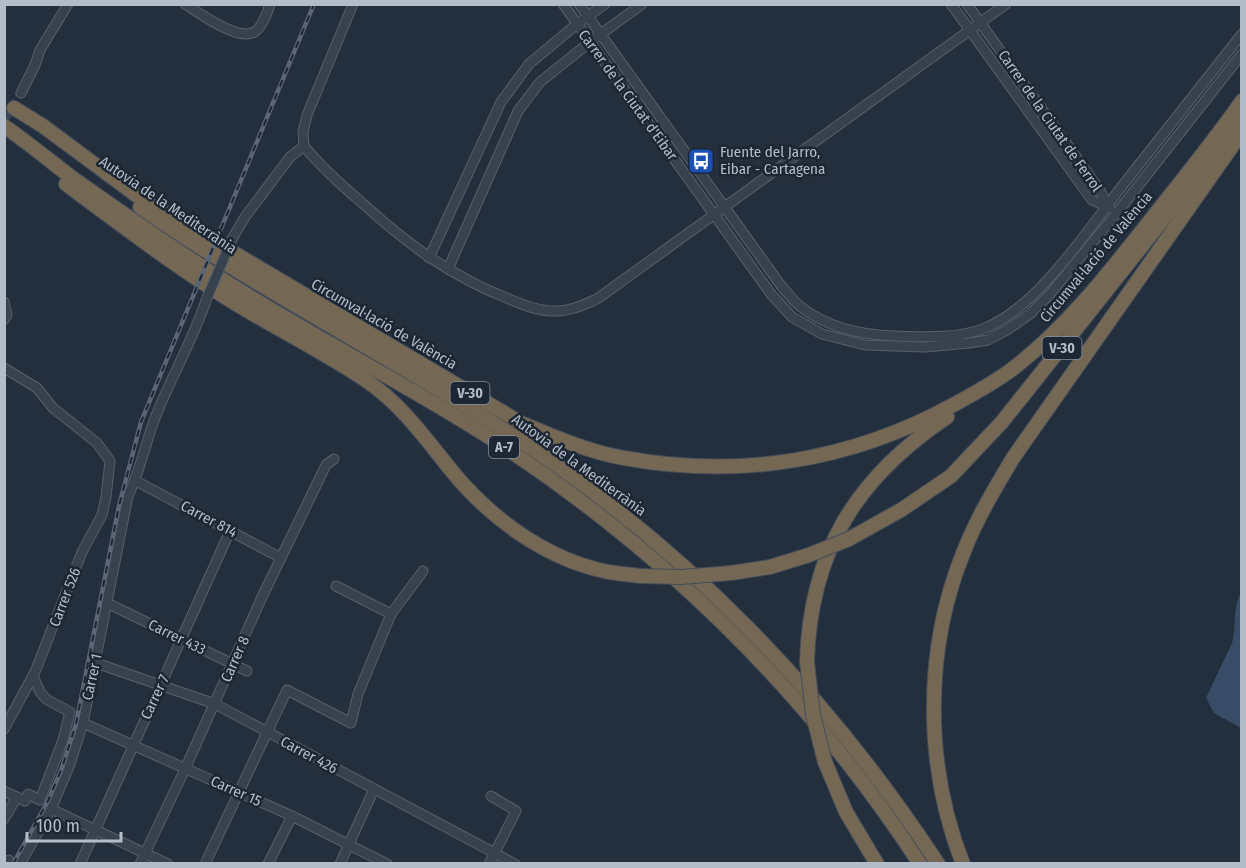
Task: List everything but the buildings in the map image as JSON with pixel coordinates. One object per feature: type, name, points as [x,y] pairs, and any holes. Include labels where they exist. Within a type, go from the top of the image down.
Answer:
[{"type":"highway","name":"Circumval·lació de València","points":[[9,104],[43,126],[136,195],[521,423],[557,438],[622,458],[680,466],[734,467],[801,460],[857,446],[922,422],[979,392],[1016,367],[1052,335],[1106,275],[1242,101]]},
{"type":"highway","name":"Autovia de la Mediterrània","points":[[9,104],[37,131],[79,164],[192,243],[513,436],[564,471],[643,531],[724,603],[788,669],[874,771],[938,864]]},
{"type":"highway","name":"Circumval·lació de València","points":[[4,131],[19,147],[64,183],[178,267],[234,303],[367,381],[408,417],[474,496],[531,541],[561,557],[603,571],[640,576],[681,577],[770,567],[809,555],[849,539],[901,510],[951,476],[1002,422],[1242,120]]},
{"type":"highway","name":"Autovia de la Mediterrània","points":[[4,126],[70,176],[241,292],[481,432],[552,480],[621,533],[708,608],[777,678],[862,780],[920,864]]},
{"type":"highway","points":[[963,864],[946,810],[937,767],[934,721],[935,678],[943,621],[963,553],[988,498],[1013,458],[1242,132]]},
{"type":"highway","points":[[877,864],[846,812],[825,762],[813,715],[807,674],[807,651],[813,604],[822,568],[851,508],[889,462],[922,434],[968,404],[979,392]]},
{"type":"street","points":[[21,93],[40,50],[68,4]]},
{"type":"street","points":[[185,4],[226,30],[249,34],[257,30],[270,4]]},
{"type":"street","points":[[353,4],[308,115],[303,132],[304,146],[319,165],[398,236],[429,258],[492,292],[532,308],[553,311],[572,309],[597,299],[1006,4]]},
{"type":"street","name":"Carrer de la Ciutat d'Eibar","points":[[563,4],[771,294],[792,317],[822,334],[865,345],[926,347],[988,340],[1030,314],[1116,214],[1242,54]]},
{"type":"street","name":"Carrer de la Ciutat d'Eibar","points":[[579,4],[782,287],[800,306],[826,322],[865,335],[926,337],[969,332],[985,328],[1013,312],[1041,287],[1242,34]]},
{"type":"street","points":[[429,258],[501,102],[529,63],[605,4]]},
{"type":"street","points":[[448,269],[518,111],[540,82],[642,4]]},
{"type":"street","name":"Carrer de la Ciutat de Ferrol","points":[[951,4],[1092,200],[1107,206]]},
{"type":"street","name":"Carrer de la Ciutat de Ferrol","points":[[967,4],[1101,192],[1107,206]]},
{"type":"street","points":[[136,481],[156,416],[201,316],[232,239],[244,217],[290,157],[304,146]]},
{"type":"street","points":[[1107,206],[1116,214]]},
{"type":"street","points":[[4,302],[7,315],[4,320]]},
{"type":"street","name":"Carrer 526","points":[[4,368],[37,388],[54,408],[97,443],[110,461],[102,515],[82,552],[33,676],[4,729]]},
{"type":"street","name":"Carrer 8","points":[[140,864],[281,558],[326,465],[334,459]]},
{"type":"street","name":"Carrer 1","points":[[20,864],[51,809],[70,764],[83,723],[128,496],[136,481]]},
{"type":"street","name":"Carrer 814","points":[[136,481],[281,558]]},
{"type":"street","name":"Carrer 7","points":[[80,864],[230,531]]},
{"type":"street","points":[[206,864],[287,690],[351,723],[358,694],[391,614],[423,571]]},
{"type":"street","points":[[336,586],[391,614]]},
{"type":"street","name":"Carrer 433","points":[[107,603],[247,670]]},
{"type":"street","name":"Carrer 426","points":[[96,663],[215,704],[515,864]]},
{"type":"street","name":"Carrer 1","points":[[21,799],[28,794],[40,800],[63,740],[70,712],[46,699],[33,676]]},
{"type":"street","name":"Carrer 15","points":[[83,723],[292,816],[387,864]]},
{"type":"street","points":[[340,864],[374,789]]},
{"type":"street","points":[[4,791],[21,799],[4,819]]},
{"type":"street","points":[[489,864],[516,811],[491,796]]},
{"type":"street","points":[[51,809],[168,864]]},
{"type":"street","points":[[268,864],[292,816]]},
{"type":"water","points":[[1241,593],[1241,728],[1214,713],[1206,698],[1232,643],[1236,605]]},
{"type":"tunnel","points":[[4,120],[21,93]]},
{"type":"railway","points":[[13,864],[48,801],[62,768],[76,724],[119,506],[141,422],[314,4]]},
{"type":"place","name":"Fuente del Jarro, Eibar - Cartagena","points":[[701,161]]}]
